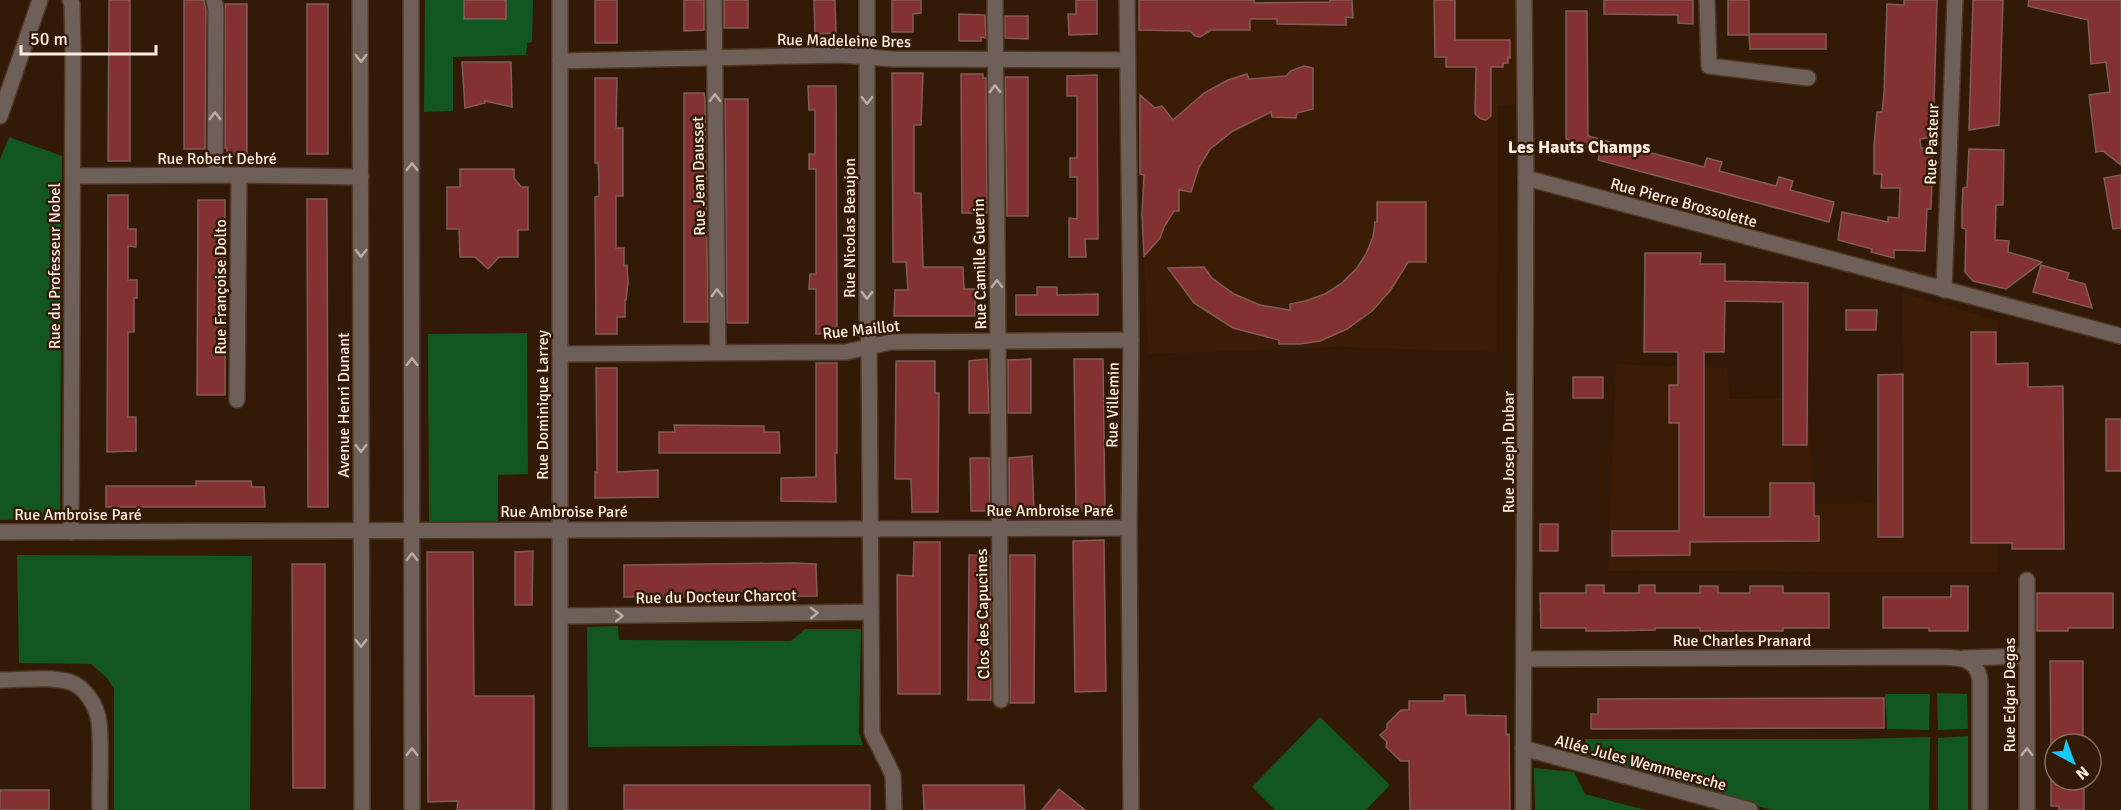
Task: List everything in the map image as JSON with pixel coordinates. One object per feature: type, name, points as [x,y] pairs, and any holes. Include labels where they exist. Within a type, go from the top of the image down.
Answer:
[{"type":"street","points":[[0,116],[40,0]]},
{"type":"street","name":"Rue du Professeur Nobel","points":[[70,0],[74,51],[71,532]]},
{"type":"street","points":[[214,0],[216,9],[215,175]]},
{"type":"street","name":"Avenue Henri Dunant","points":[[360,0],[362,810]]},
{"type":"street","points":[[411,0],[412,810]]},
{"type":"street","name":"Rue Dominique Larrey","points":[[560,0],[560,810]]},
{"type":"street","name":"Rue Jean Dausset","points":[[714,0],[718,352]]},
{"type":"street","name":"Rue Nicolas Beaujon","points":[[867,0],[867,318],[870,529]]},
{"type":"street","name":"Rue Camille Guerin","points":[[995,0],[999,528]]},
{"type":"street","name":"Rue Villemin","points":[[1127,0],[1131,340],[1129,528],[1131,810]]},
{"type":"street","name":"Rue Joseph Dubar","points":[[1523,810],[1526,178],[1524,0]]},
{"type":"street","points":[[1707,0],[1708,66],[1809,78]]},
{"type":"street","name":"Rue Pasteur","points":[[1944,290],[1955,0]]},
{"type":"street","name":"Rue Madeleine Bres","points":[[560,61],[842,55],[893,59],[1127,60]]},
{"type":"street","name":"Rue Françoise Dolto","points":[[237,400],[239,175]]},
{"type":"street","name":"Rue Robert Debré","points":[[73,176],[361,177]]},
{"type":"street","name":"Rue Pierre Brossolette","points":[[1526,178],[2121,336]]},
{"type":"street","name":"Rue Maillot","points":[[560,354],[846,351],[891,342],[998,343],[1131,340]]},
{"type":"street","name":"Clos des Capucines","points":[[999,528],[1001,700]]},
{"type":"street","name":"Rue Ambroise Paré","points":[[0,532],[1129,528]]},
{"type":"street","points":[[870,529],[872,733],[893,775],[894,810]]},
{"type":"street","name":"Rue Edgar Degas","points":[[2027,580],[2027,810]]},
{"type":"street","name":"Rue du Docteur Charcot","points":[[561,616],[871,612]]},
{"type":"street","name":"Rue Charles Pranard","points":[[1525,659],[1967,661],[2027,656]]},
{"type":"street","name":"Rue Edgar Degas","points":[[1967,661],[1978,669],[1980,680],[1980,810]]},
{"type":"street","points":[[0,680],[55,679],[72,683],[85,692],[99,720],[100,810]]},
{"type":"street","name":"Allée Jules Wemmeersche","points":[[1523,748],[1750,810]]},
{"type":"shaded area","points":[[1137,0],[1515,0],[1516,104],[1498,106],[1497,352],[1340,347],[1148,354],[1137,80]]},
{"type":"shaded area","points":[[1902,293],[1997,320],[1997,572],[1608,571],[1616,364],[1727,368],[1730,399],[1808,398],[1814,504],[1877,503],[1878,375],[1903,374]]},
{"type":"green space","points":[[425,0],[533,0],[532,42],[527,43],[526,55],[453,57],[453,111],[424,112]]},
{"type":"green space","points":[[9,137],[62,156],[60,519],[0,520],[0,159]]},
{"type":"green space","points":[[527,333],[528,474],[498,475],[498,521],[429,522],[428,334]]},
{"type":"green space","points":[[17,555],[252,556],[250,810],[114,810],[114,689],[107,678],[91,664],[19,663]]},
{"type":"green space","points":[[618,626],[619,640],[791,641],[805,629],[861,629],[859,733],[863,745],[588,747],[587,627]]},
{"type":"green space","points":[[1937,693],[1967,694],[1968,729],[1938,730]]},
{"type":"green space","points":[[1885,694],[1930,694],[1929,730],[1887,729]]},
{"type":"green space","points":[[1320,717],[1390,785],[1366,810],[1275,810],[1252,787]]},
{"type":"green space","points":[[1968,736],[1968,810],[1938,810],[1938,738]]},
{"type":"green space","points":[[1930,737],[1929,810],[1772,810],[1587,759],[1585,739],[1853,739]]},
{"type":"green space","points":[[1534,768],[1574,772],[1585,794],[1645,810],[1535,810]]},
{"type":"building","points":[[109,0],[130,0],[130,161],[108,161]]},
{"type":"building","points":[[184,0],[204,0],[206,10],[205,149],[184,149]]},
{"type":"building","points":[[464,0],[506,0],[506,19],[464,19]]},
{"type":"building","points":[[595,0],[617,0],[617,43],[595,43]]},
{"type":"building","points":[[684,0],[704,0],[704,30],[684,31]]},
{"type":"building","points":[[724,0],[748,0],[748,28],[724,28]]},
{"type":"building","points":[[814,0],[835,0],[836,33],[815,34]]},
{"type":"building","points":[[892,0],[921,0],[921,13],[913,14],[913,32],[892,32]]},
{"type":"building","points":[[1076,0],[1097,0],[1097,34],[1069,35],[1068,14],[1076,14]]},
{"type":"building","points":[[1139,0],[1254,0],[1254,3],[1352,0],[1353,18],[1346,17],[1346,25],[1277,24],[1277,19],[1250,19],[1250,30],[1211,30],[1200,37],[1190,31],[1139,30]]},
{"type":"building","points":[[1434,0],[1455,0],[1455,40],[1510,40],[1508,63],[1503,63],[1503,67],[1491,67],[1491,116],[1486,120],[1475,114],[1476,67],[1446,67],[1446,57],[1435,57]]},
{"type":"building","points":[[1604,0],[1693,0],[1693,24],[1678,23],[1678,15],[1604,14]]},
{"type":"building","points":[[1728,0],[1749,0],[1749,34],[1826,34],[1826,49],[1750,49],[1749,35],[1728,35]]},
{"type":"building","points":[[1904,0],[1937,0],[1933,137],[1920,139],[1921,148],[1933,148],[1931,209],[1927,209],[1925,251],[1894,250],[1894,258],[1871,252],[1872,249],[1838,240],[1842,212],[1888,222],[1888,217],[1899,218],[1900,188],[1881,188],[1882,174],[1874,174],[1874,146],[1877,112],[1882,112],[1884,93],[1887,4],[1904,5]]},
{"type":"building","points":[[1973,0],[2003,0],[1999,125],[1969,130]]},
{"type":"building","points":[[2029,0],[2121,0],[2121,165],[2103,151],[2096,152],[2089,95],[2110,92],[2106,62],[2091,64],[2088,20],[2028,6]]},
{"type":"building","points":[[225,4],[247,4],[247,155],[227,155],[227,148],[225,148]]},
{"type":"building","points":[[307,4],[328,4],[328,154],[307,154]]},
{"type":"building","points":[[1566,11],[1587,11],[1588,136],[1704,167],[1707,158],[1722,162],[1719,171],[1776,186],[1779,177],[1793,181],[1790,190],[1834,202],[1829,222],[1598,160],[1601,148],[1574,148],[1574,141],[1566,139]]},
{"type":"building","points":[[959,14],[985,15],[986,38],[981,37],[981,41],[959,41]]},
{"type":"building","points":[[1005,16],[1028,16],[1028,39],[1005,38]]},
{"type":"building","points":[[462,62],[511,62],[512,107],[485,101],[485,103],[465,108]]},
{"type":"building","points":[[1304,66],[1313,68],[1313,109],[1297,113],[1296,118],[1272,117],[1271,112],[1233,131],[1210,149],[1199,167],[1191,192],[1179,190],[1179,211],[1174,211],[1160,238],[1144,256],[1142,214],[1144,175],[1140,174],[1140,95],[1155,108],[1162,106],[1173,120],[1204,93],[1228,80],[1247,74],[1249,79],[1286,76],[1291,71]]},
{"type":"building","points":[[892,73],[923,73],[921,125],[914,125],[914,193],[921,193],[923,267],[963,267],[964,289],[975,289],[975,316],[894,316],[895,290],[908,290],[906,262],[893,262]]},
{"type":"building","points":[[961,74],[983,74],[983,78],[986,78],[987,213],[962,213]]},
{"type":"building","points":[[1097,75],[1098,239],[1085,239],[1086,257],[1069,257],[1069,218],[1077,219],[1077,177],[1070,177],[1070,158],[1077,158],[1077,96],[1067,96],[1067,76]]},
{"type":"building","points":[[1005,77],[1028,77],[1028,216],[1007,216]]},
{"type":"building","points":[[595,78],[617,78],[616,128],[623,128],[623,196],[616,196],[616,248],[624,248],[624,266],[627,265],[628,283],[625,317],[617,317],[617,334],[596,334],[595,197],[599,196],[599,180],[598,163],[595,163]]},
{"type":"building","points":[[808,86],[836,86],[837,333],[816,334],[816,289],[809,289],[810,274],[816,274],[816,169],[809,169],[809,154],[815,154],[815,110],[809,110]]},
{"type":"building","points":[[684,93],[704,93],[705,99],[708,322],[684,322]]},
{"type":"building","points":[[725,99],[748,99],[748,323],[727,322]]},
{"type":"building","points":[[1969,149],[2004,150],[2003,205],[1996,205],[1995,240],[2009,241],[2008,252],[2042,262],[2006,289],[1973,281],[1965,272],[1966,229],[1962,228],[1962,210],[1963,188],[1967,187]]},
{"type":"building","points":[[460,169],[514,169],[514,178],[521,187],[528,187],[528,230],[518,230],[518,257],[499,257],[488,269],[475,257],[460,257],[459,229],[447,229],[447,187],[460,187]]},
{"type":"building","points":[[2121,175],[2121,228],[2113,229],[2104,178]]},
{"type":"building","points":[[108,195],[128,195],[128,229],[136,229],[136,247],[128,246],[128,280],[137,280],[137,298],[134,298],[134,332],[128,332],[128,417],[136,417],[136,451],[107,452]]},
{"type":"building","points":[[307,199],[327,199],[328,507],[308,507]]},
{"type":"building","points":[[198,200],[225,200],[225,395],[197,395]]},
{"type":"building","points":[[1377,202],[1426,202],[1426,262],[1408,262],[1390,291],[1372,311],[1347,329],[1320,341],[1279,344],[1279,340],[1233,328],[1194,303],[1168,268],[1204,267],[1212,278],[1234,294],[1260,305],[1290,310],[1290,304],[1325,294],[1342,283],[1357,268],[1373,237],[1375,222],[1377,222]]},
{"type":"building","points":[[1645,253],[1701,253],[1700,264],[1725,264],[1725,281],[1808,283],[1807,445],[1783,445],[1783,302],[1725,301],[1724,352],[1704,352],[1704,517],[1770,517],[1770,483],[1814,483],[1814,516],[1819,516],[1819,541],[1690,542],[1690,555],[1612,556],[1612,531],[1679,531],[1679,423],[1669,423],[1669,385],[1678,385],[1678,352],[1644,352]]},
{"type":"building","points":[[2041,265],[2069,273],[2067,279],[2085,284],[2092,308],[2033,292]]},
{"type":"building","points":[[1037,287],[1057,287],[1057,295],[1098,294],[1098,315],[1016,315],[1016,295],[1037,295]]},
{"type":"building","points":[[1846,310],[1877,310],[1876,330],[1846,330]]},
{"type":"building","points":[[1971,332],[1996,332],[1996,364],[2028,363],[2028,387],[2063,386],[2064,549],[2012,549],[2012,543],[1971,543]]},
{"type":"building","points":[[987,359],[989,413],[969,413],[969,361]]},
{"type":"building","points":[[1031,359],[1031,413],[1008,413],[1008,360]]},
{"type":"building","points":[[1074,359],[1103,359],[1105,510],[1076,511]]},
{"type":"building","points":[[896,361],[935,361],[935,393],[939,393],[938,512],[912,512],[911,479],[895,479]]},
{"type":"building","points":[[816,363],[837,363],[836,502],[781,501],[781,478],[816,477]]},
{"type":"building","points":[[596,368],[617,368],[617,472],[658,470],[658,497],[595,498]]},
{"type":"building","points":[[1903,374],[1903,537],[1878,537],[1878,375]]},
{"type":"building","points":[[1573,377],[1603,377],[1603,398],[1573,398]]},
{"type":"building","points":[[2106,419],[2121,419],[2121,471],[2106,471]]},
{"type":"building","points":[[674,425],[764,426],[764,432],[779,432],[780,453],[659,453],[659,432],[675,432]]},
{"type":"building","points":[[1032,456],[1034,511],[1009,510],[1009,458]]},
{"type":"building","points":[[970,458],[989,458],[990,511],[971,511]]},
{"type":"building","points":[[196,481],[251,481],[252,487],[264,487],[265,507],[106,507],[106,486],[196,486]]},
{"type":"building","points":[[1540,524],[1558,524],[1558,551],[1540,551]]},
{"type":"building","points":[[1104,540],[1106,691],[1075,692],[1073,541]]},
{"type":"building","points":[[914,542],[940,542],[940,694],[898,694],[897,575],[913,576]]},
{"type":"building","points":[[533,551],[532,605],[515,605],[515,552]]},
{"type":"building","points":[[427,552],[473,552],[474,696],[534,696],[534,810],[457,810],[458,801],[428,802]]},
{"type":"building","points":[[969,555],[990,556],[991,700],[968,700]]},
{"type":"building","points":[[1010,555],[1035,555],[1034,703],[1010,703]]},
{"type":"building","points":[[292,564],[325,564],[325,788],[293,788]]},
{"type":"building","points":[[816,564],[817,596],[624,597],[624,565]]},
{"type":"building","points":[[1586,585],[1604,585],[1604,593],[1639,593],[1639,585],[1655,585],[1655,593],[1700,593],[1700,586],[1718,586],[1718,593],[1750,593],[1750,586],[1783,586],[1783,593],[1829,593],[1829,628],[1783,628],[1783,631],[1700,631],[1700,628],[1655,628],[1655,630],[1586,631],[1586,628],[1541,628],[1540,593],[1586,593]]},
{"type":"building","points":[[1951,586],[1968,586],[1968,631],[1883,628],[1883,597],[1951,597]]},
{"type":"building","points":[[2037,593],[2113,593],[2113,628],[2037,631]]},
{"type":"building","points":[[2050,661],[2083,661],[2083,732],[2051,732]]},
{"type":"building","points":[[1444,695],[1465,695],[1466,715],[1506,716],[1506,735],[1509,734],[1510,810],[1410,810],[1409,761],[1401,761],[1386,747],[1387,742],[1380,735],[1401,710],[1409,710],[1409,701],[1444,701]]},
{"type":"building","points":[[1884,698],[1884,728],[1591,729],[1591,714],[1598,714],[1598,699]]},
{"type":"building","points":[[624,785],[870,785],[870,810],[624,810]]},
{"type":"building","points":[[923,785],[1024,785],[1025,810],[924,810]]},
{"type":"building","points":[[1059,789],[1085,810],[1042,810]]},
{"type":"building","points":[[0,790],[49,790],[49,810],[0,810]]},
{"type":"building","points":[[2051,792],[2084,792],[2084,810],[2059,810],[2059,806],[2051,806]]},
{"type":"district","name":"Les Hauts Champs","points":[[1579,147]]}]
